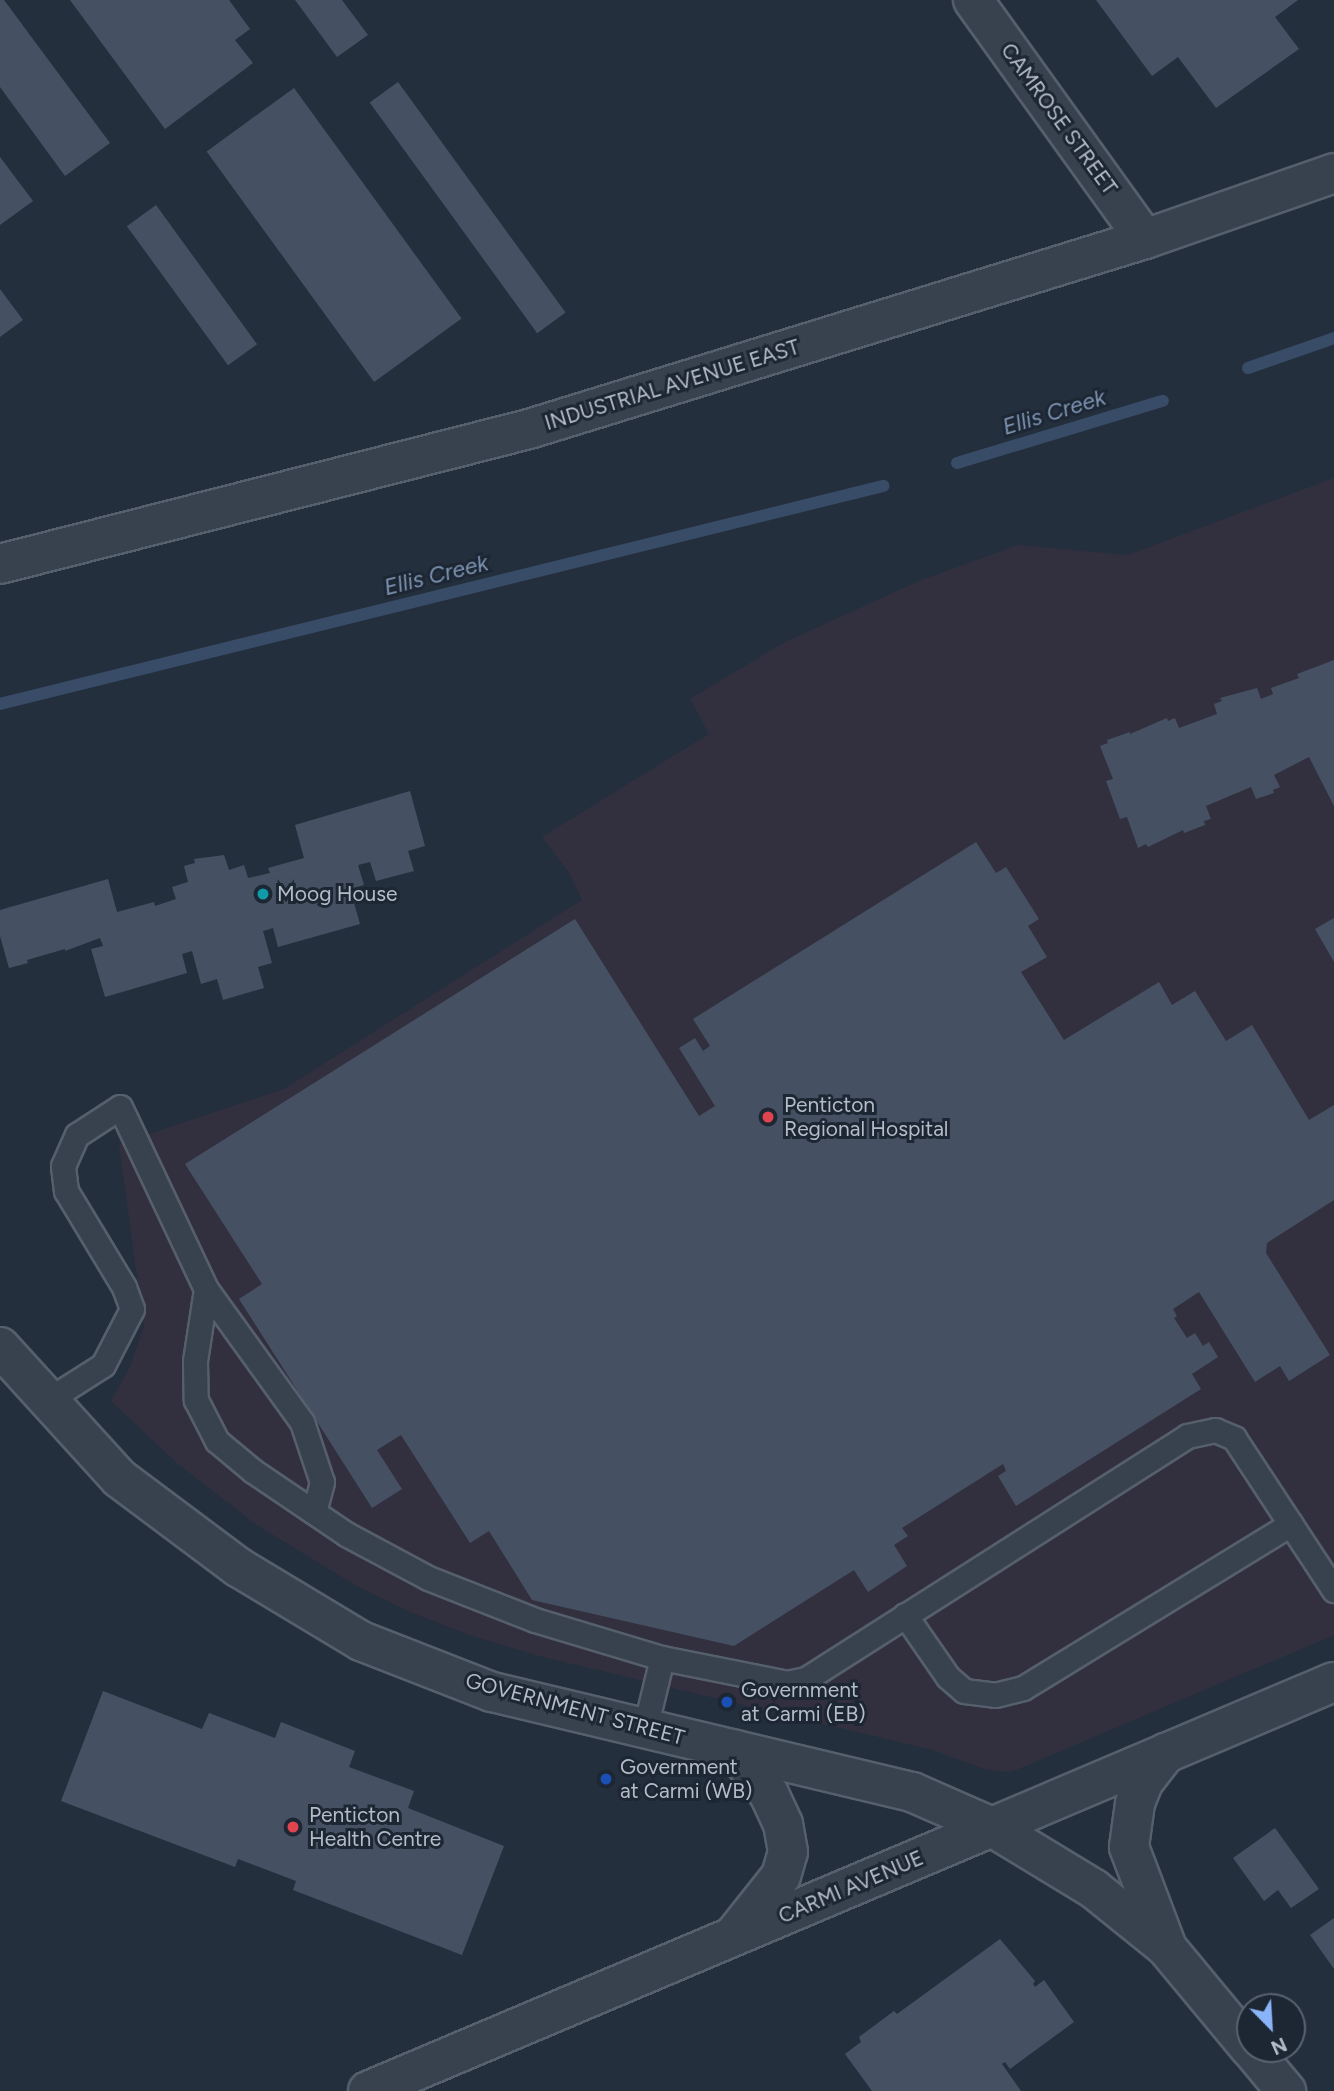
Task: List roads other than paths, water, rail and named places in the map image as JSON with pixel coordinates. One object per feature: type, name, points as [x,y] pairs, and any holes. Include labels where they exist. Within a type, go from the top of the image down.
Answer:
[{"type":"street","name":"CAMROSE STREET","points":[[973,0],[1145,239]]},
{"type":"street","name":"INDUSTRIAL AVENUE EAST","points":[[0,564],[529,429],[1145,239],[1334,173]]},
{"type":"street","name":"GOVERNMENT STREET","points":[[0,1347],[119,1478],[238,1567],[361,1641],[492,1692],[912,1792],[992,1827],[1094,1889],[1167,1947],[1236,2032]]},
{"type":"street","name":"CARMI AVENUE","points":[[368,2091],[1334,1682]]},
{"type":"street","points":[[732,1937],[781,1876],[788,1852],[783,1824],[769,1794],[735,1749]]},
{"type":"street","points":[[1166,1753],[1144,1782],[1135,1803],[1129,1847],[1167,1947]]},
{"type":"street","name":"GOVERNMENT STREET","points":[[1262,2063],[1286,2091]]},
{"type":"lane","points":[[48,1400],[103,1365],[132,1309],[124,1287],[66,1191],[63,1166],[78,1135],[120,1107],[206,1289],[302,1422],[322,1482],[314,1512]]},
{"type":"lane","points":[[206,1289],[195,1361],[196,1400],[216,1441],[253,1471],[346,1534],[428,1578],[535,1620],[662,1658],[787,1684],[806,1679],[1187,1436],[1215,1430],[1234,1438],[1334,1590]]},
{"type":"lane","points":[[905,1615],[948,1677],[964,1691],[995,1695],[1023,1688],[1291,1524]]},
{"type":"lane","points":[[645,1728],[662,1658]]},
{"type":"waterway","name":"Ellis Creek","points":[[1248,368],[1334,338]]},
{"type":"waterway","name":"Ellis Creek","points":[[957,463],[1163,401]]},
{"type":"waterway","name":"Ellis Creek","points":[[0,704],[883,486]]},
{"type":"place","name":"Moog House","points":[[263,894]]},
{"type":"place","name":"Penticton Regional Hospital","points":[[768,1117]]},
{"type":"place","name":"Government at Carmi (EB)","points":[[727,1702]]},
{"type":"place","name":"Government at Carmi (WB)","points":[[606,1779]]},
{"type":"place","name":"Penticton Health Centre","points":[[293,1827]]}]
